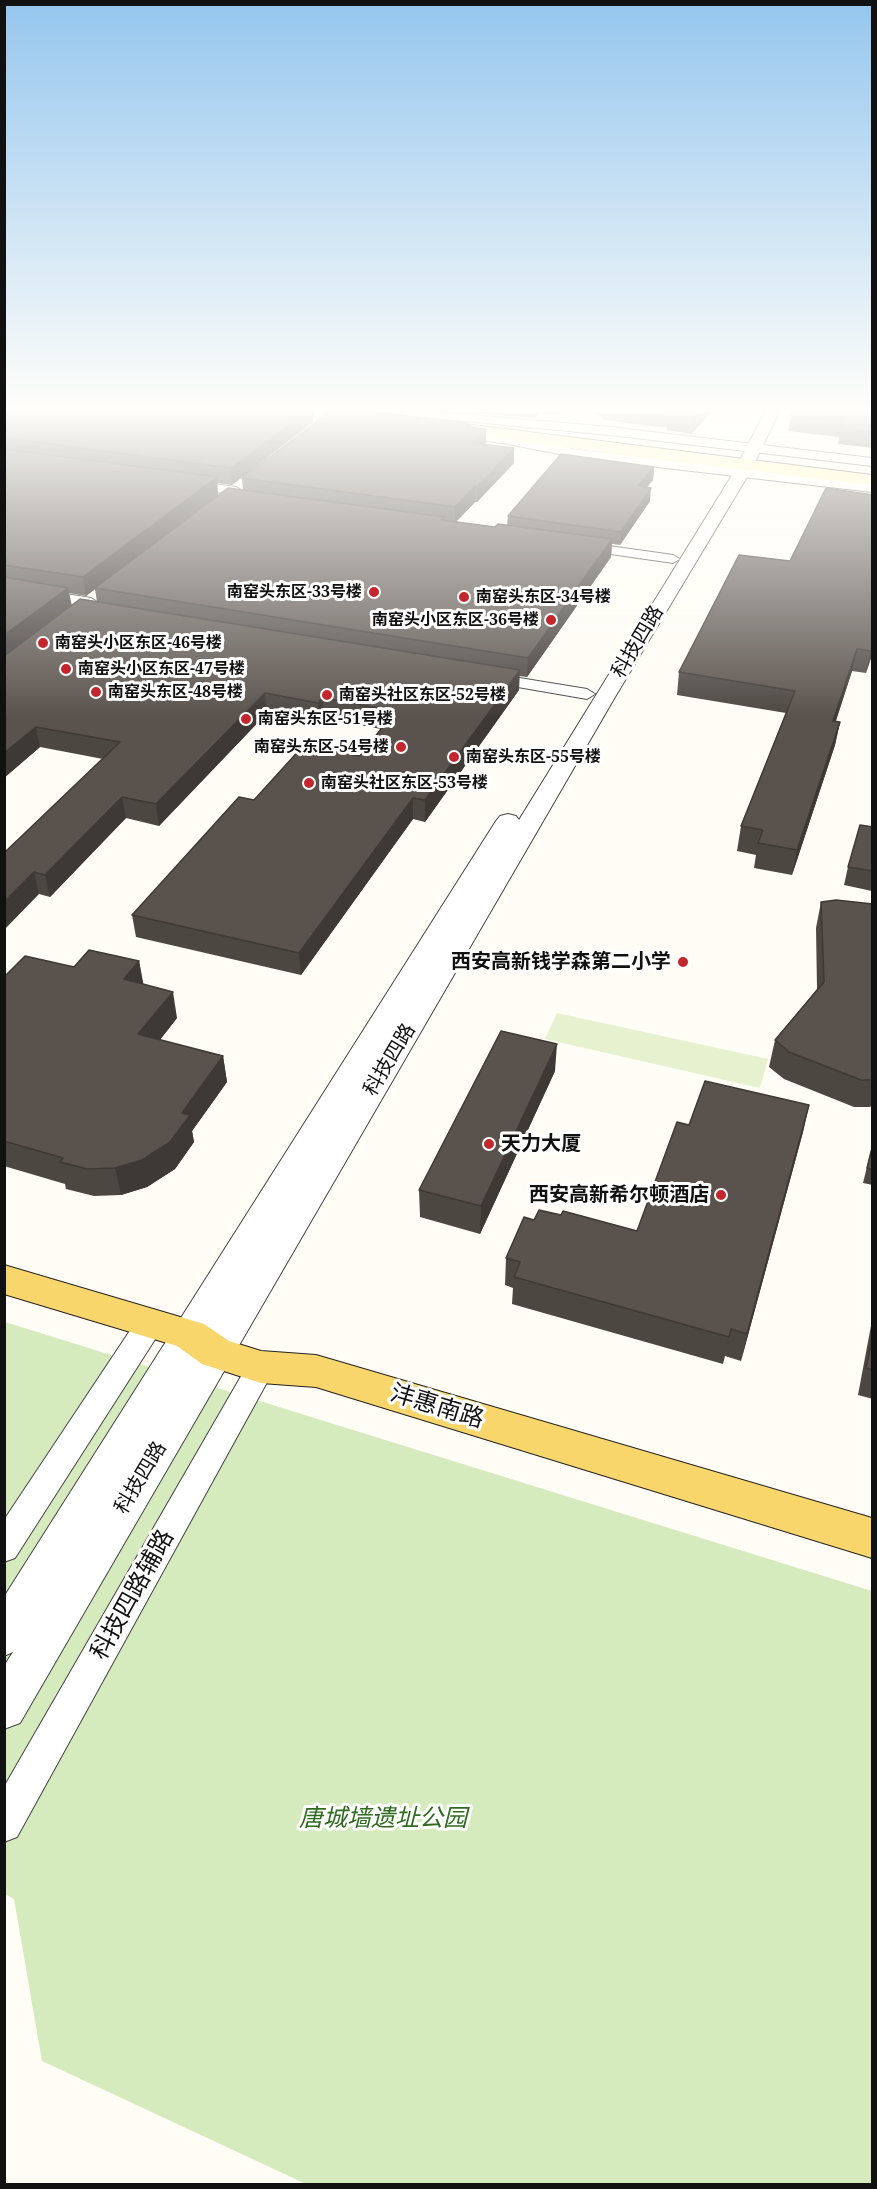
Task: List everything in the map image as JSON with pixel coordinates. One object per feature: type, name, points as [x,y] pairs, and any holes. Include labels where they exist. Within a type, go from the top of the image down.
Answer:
[{"type":"main road","name":"沣惠南路","points":[[4,1279],[151,1322],[261,1367],[316,1371],[873,1538]]},
{"type":"street","name":"科技四路","points":[[4,1707],[203,1344],[587,694],[703,514]]},
{"type":"street","name":"科技四路","points":[[4,1636],[203,1344],[606,695],[709,514]]},
{"type":"street","points":[[567,545],[673,559]]},
{"type":"street","points":[[4,588],[86,607],[104,615]]},
{"type":"street","points":[[469,675],[587,694]]},
{"type":"street","points":[[4,1548],[151,1322]]},
{"type":"street","name":"科技四路辅路","points":[[4,1824],[261,1367]]},
{"type":"green space","points":[[557,1013],[768,1059],[760,1088],[545,1039]]},
{"type":"green space","name":"唐城墙遗址公园","points":[[5,1322],[872,1591],[872,2184],[306,2184],[42,2061],[14,1899],[5,1894]]},
{"type":"building","points":[[4,514],[167,514],[83,577],[4,565]]},
{"type":"building","points":[[193,514],[424,514],[445,517],[441,520],[495,527],[498,524],[612,539],[528,658],[95,588]]},
{"type":"building","points":[[510,514],[633,514],[621,532],[508,516]]},
{"type":"building","points":[[813,514],[873,514],[873,645],[871,651],[857,649],[833,721],[840,722],[797,850],[758,843],[763,830],[741,826],[795,691],[679,672],[739,555],[790,561]]},
{"type":"building","points":[[4,577],[68,588],[4,635]]},
{"type":"building","points":[[80,599],[520,670],[425,800],[413,798],[299,953],[132,915],[239,797],[254,800],[303,746],[360,756],[395,711],[322,698],[318,703],[265,693],[156,804],[122,797],[45,875],[34,872],[4,902],[4,853],[120,742],[36,727],[4,753],[4,655]]},
{"type":"building","points":[[860,825],[873,827],[873,871],[848,867]]},
{"type":"building","points":[[836,900],[873,904],[873,1080],[861,1080],[789,1052],[775,1040],[824,982],[821,902]]},
{"type":"building","points":[[89,950],[139,961],[124,979],[173,992],[138,1034],[223,1056],[182,1113],[190,1115],[170,1142],[142,1160],[115,1168],[87,1169],[60,1162],[63,1158],[4,1141],[4,977],[25,956],[74,967]]},
{"type":"building","name":"天力大厦","points":[[501,1031],[557,1044],[481,1206],[419,1190]]},
{"type":"building","name":"西安高新希尔顿酒店","points":[[705,1081],[809,1105],[747,1334],[731,1329],[729,1337],[514,1277],[520,1262],[506,1258],[524,1217],[534,1220],[539,1210],[561,1215],[563,1211],[637,1231],[677,1122],[689,1125]]},
{"type":"building","points":[[873,1144],[873,1170],[867,1168]]},
{"type":"building","points":[[873,1334],[873,1370],[866,1368]]},
{"type":"place","name":"南窑头东区-33号楼","points":[[374,592]]},
{"type":"place","name":"南窑头东区-34号楼","points":[[464,597]]},
{"type":"place","name":"南窑头小区东区-36号楼","points":[[551,620]]},
{"type":"place","name":"南窑头小区东区-46号楼","points":[[43,643]]},
{"type":"place","name":"南窑头小区东区-47号楼","points":[[66,669]]},
{"type":"place","name":"南窑头东区-48号楼","points":[[96,692]]},
{"type":"place","name":"南窑头社区东区-52号楼","points":[[327,695]]},
{"type":"place","name":"南窑头东区-51号楼","points":[[246,719]]},
{"type":"place","name":"南窑头东区-54号楼","points":[[401,747]]},
{"type":"place","name":"南窑头东区-55号楼","points":[[454,757]]},
{"type":"place","name":"南窑头社区东区-53号楼","points":[[309,783]]},
{"type":"place","name":"西安高新钱学森第二小学","points":[[683,962]]},
{"type":"place","name":"天力大厦","points":[[489,1144]]},
{"type":"place","name":"西安高新希尔顿酒店","points":[[721,1195]]}]
